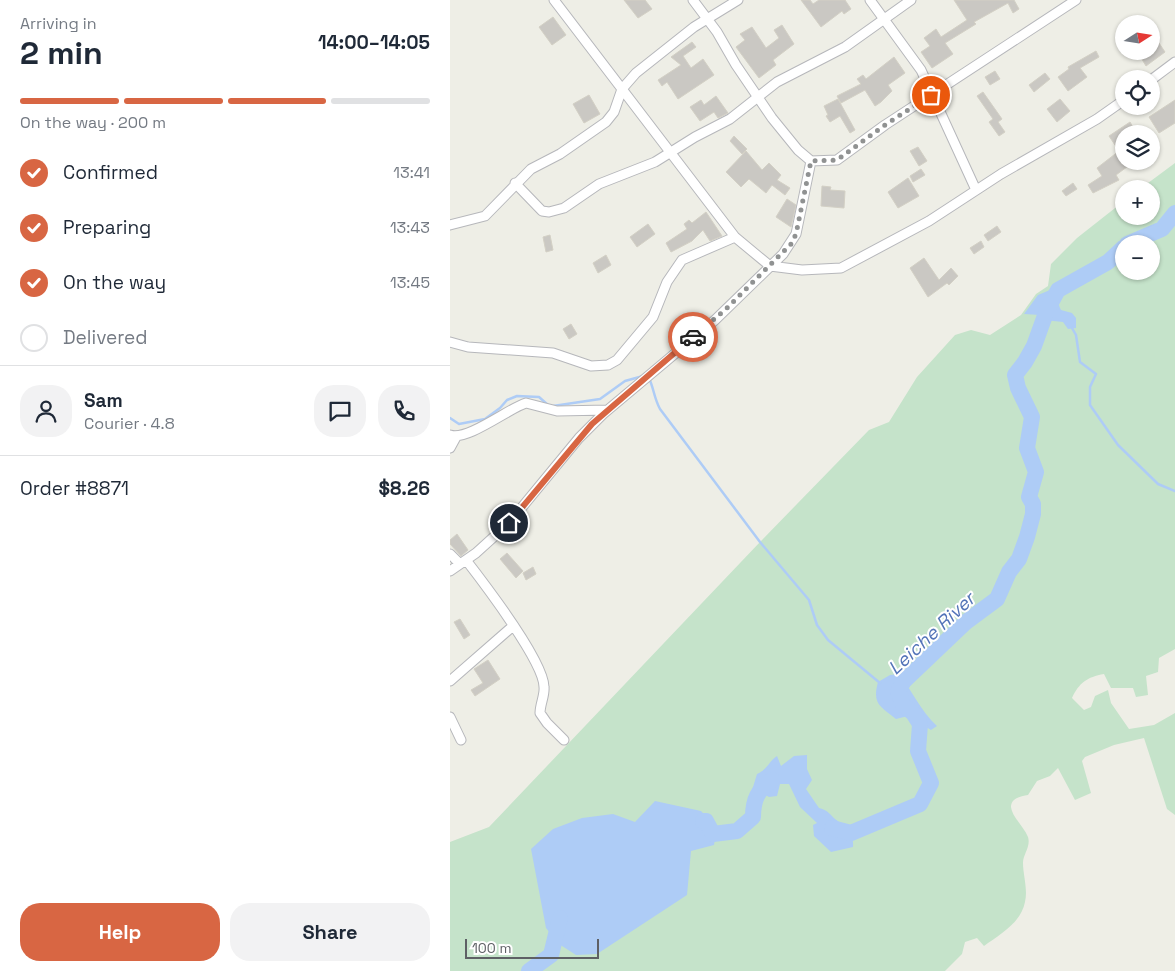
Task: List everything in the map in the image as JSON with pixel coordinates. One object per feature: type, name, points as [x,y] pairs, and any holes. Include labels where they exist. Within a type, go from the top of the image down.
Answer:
[{"type":"street","points":[[554,0],[734,237],[770,266],[802,270],[841,268],[906,234],[1115,106]]},
{"type":"street","points":[[693,0],[707,18],[758,98],[787,136],[811,161],[837,160],[885,125],[1076,0]]},
{"type":"street","points":[[450,225],[485,216],[492,211],[515,183],[531,169],[560,154],[606,122],[614,112],[622,88],[653,58],[707,18],[738,0]]},
{"type":"street","points":[[870,0],[921,70],[976,190]]},
{"type":"street","points":[[515,183],[542,211],[549,212],[564,208],[599,184],[647,165],[737,114],[786,76],[845,47],[911,0]]},
{"type":"street","points":[[1160,73],[1175,62]]},
{"type":"street","points":[[450,571],[491,541],[509,523],[579,438],[608,410],[715,320],[791,244],[796,234],[811,161]]},
{"type":"street","points":[[450,342],[468,347],[552,353],[585,365],[608,365],[617,360],[653,317],[667,282],[682,260],[734,237]]},
{"type":"street","points":[[450,448],[453,436],[492,422],[526,403],[557,410],[608,410]]},
{"type":"street","points":[[450,554],[463,562],[514,626],[544,682],[540,713],[564,740]]},
{"type":"street","points":[[450,681],[514,626]]},
{"type":"street","points":[[450,717],[461,740]]},
{"type":"green space","points":[[1175,163],[1175,649],[1159,658],[1158,672],[1146,676],[1148,695],[1136,697],[1133,688],[1111,688],[1104,674],[1084,681],[1072,698],[1084,710],[1091,707],[1095,696],[1108,690],[1111,703],[1129,729],[1154,725],[1175,713],[1175,815],[1167,809],[1144,738],[1114,745],[1085,757],[1082,761],[1091,793],[1075,800],[1058,768],[1050,776],[1037,781],[1028,795],[1020,797],[1011,804],[1012,811],[1029,841],[1023,863],[1026,892],[1023,909],[1009,927],[984,946],[977,938],[965,942],[962,954],[945,971],[450,971],[450,842],[489,827],[869,430],[889,422],[917,377],[955,335],[971,330],[990,335],[1021,315],[1036,294],[1048,286],[1051,264],[1077,238],[1115,208],[1115,225],[1160,225],[1160,180],[1152,180]]},
{"type":"water","points":[[1067,283],[1069,287],[1061,294],[1059,306],[1061,310],[1072,313],[1076,318],[1076,328],[1068,329],[1063,322],[1044,320],[1040,315],[1024,314],[1038,295]]},
{"type":"water","points":[[899,674],[926,714],[937,726],[931,730],[908,716],[896,719],[879,704],[876,695],[878,682],[890,675]]},
{"type":"water","points":[[807,755],[807,769],[812,780],[806,789],[819,808],[828,812],[849,830],[853,847],[831,852],[814,836],[813,825],[817,823],[800,807],[789,784],[780,784],[777,796],[769,797],[760,792],[750,797],[757,774],[764,770],[777,756],[781,766],[794,756]]},
{"type":"water","points":[[655,801],[701,811],[717,828],[714,845],[691,851],[687,895],[597,954],[576,955],[559,944],[546,928],[531,849],[553,829],[582,818],[613,814],[635,822]]},
{"type":"building","points":[[624,0],[645,0],[652,9],[638,18]]},
{"type":"building","points":[[801,0],[810,0],[813,4],[819,0],[845,0],[851,9],[844,14],[842,11],[821,27]]},
{"type":"building","points":[[954,0],[1014,0],[1019,9],[1013,13],[1008,3],[974,22],[976,24],[945,43],[953,54],[932,68],[921,52],[930,46],[924,38],[936,29],[941,37],[967,20]]},
{"type":"building","points":[[553,17],[566,35],[552,45],[539,27]]},
{"type":"building","points":[[782,25],[794,44],[773,60],[776,65],[759,78],[736,47],[745,40],[740,34],[752,27],[766,48],[779,38],[774,30]]},
{"type":"building","points":[[692,42],[696,47],[683,56],[691,68],[703,59],[714,75],[678,99],[667,82],[662,86],[658,80],[681,65],[671,57]]},
{"type":"building","points":[[1160,44],[1165,52],[1160,56]]},
{"type":"building","points":[[1096,51],[1099,57],[1080,68],[1087,77],[1068,91],[1058,77],[1069,69],[1068,67]]},
{"type":"building","points":[[894,57],[905,73],[888,85],[892,91],[881,102],[875,106],[865,90],[841,103],[837,96],[861,84],[857,79],[863,75],[866,79]]},
{"type":"building","points":[[1142,60],[1154,60],[1146,66]]},
{"type":"building","points":[[995,71],[1000,79],[990,85],[985,77]]},
{"type":"building","points":[[1045,73],[1050,79],[1034,92],[1029,85]]},
{"type":"building","points":[[983,92],[1002,119],[998,122],[1005,132],[999,136],[989,122],[993,119],[977,96]]},
{"type":"building","points":[[589,95],[600,114],[584,123],[573,104]]},
{"type":"building","points":[[716,96],[728,113],[718,118],[714,112],[700,121],[690,107],[701,100],[704,105]]},
{"type":"building","points":[[838,99],[855,130],[850,133],[840,116],[830,122],[826,116],[828,115],[824,106]]},
{"type":"building","points":[[1060,99],[1070,111],[1057,122],[1047,109]]},
{"type":"building","points":[[1175,100],[1175,123],[1160,132],[1160,125],[1154,125],[1149,117],[1160,115],[1160,110]]},
{"type":"building","points":[[1115,132],[1115,145],[1109,136]]},
{"type":"building","points":[[734,136],[747,149],[742,154],[730,141]]},
{"type":"building","points":[[918,147],[927,161],[919,166],[910,151]]},
{"type":"building","points":[[746,151],[762,170],[769,163],[781,175],[777,180],[790,188],[785,195],[772,185],[766,193],[749,179],[741,187],[726,172]]},
{"type":"building","points":[[1115,154],[1115,170],[1123,170],[1116,175],[1119,180],[1115,180],[1115,182],[1093,193],[1088,185],[1102,176],[1097,168]]},
{"type":"building","points":[[921,169],[925,175],[913,182],[910,176]]},
{"type":"building","points":[[908,178],[919,196],[898,208],[888,192]]},
{"type":"building","points":[[1073,183],[1077,189],[1066,196],[1062,191]]},
{"type":"building","points":[[822,186],[831,187],[830,190],[845,191],[844,208],[821,206]]},
{"type":"building","points":[[787,199],[796,205],[791,227],[776,217]]},
{"type":"building","points":[[706,212],[722,236],[710,241],[703,230],[692,241],[671,252],[666,243],[687,229],[684,224],[689,220],[692,223]]},
{"type":"building","points":[[648,224],[655,234],[637,247],[630,237]]},
{"type":"building","points":[[997,226],[1001,232],[988,241],[984,235]]},
{"type":"building","points":[[550,235],[553,250],[546,252],[543,237]]},
{"type":"building","points":[[981,241],[984,247],[974,254],[970,248]]},
{"type":"building","points":[[606,255],[611,265],[598,273],[593,263]]},
{"type":"building","points":[[924,258],[939,280],[951,268],[958,276],[949,285],[947,283],[928,297],[910,268]]},
{"type":"building","points":[[571,324],[577,334],[569,339],[563,329]]},
{"type":"building","points":[[457,534],[468,550],[461,556],[450,544],[450,540]]},
{"type":"building","points":[[507,553],[523,571],[516,578],[500,559]]},
{"type":"building","points":[[533,567],[536,574],[526,580],[523,573]]},
{"type":"building","points":[[460,619],[470,635],[464,639],[454,622]]},
{"type":"building","points":[[488,660],[500,679],[475,696],[471,690],[483,683],[474,669]]},
{"type":"waterway","name":"Leiche River","points":[[1148,235],[1162,229],[1175,213]]},
{"type":"waterway","name":"Leiche River","points":[[832,828],[851,833],[920,804],[931,783],[918,751],[920,724],[913,713],[903,705],[898,691],[904,681],[966,622],[997,599],[1009,572],[1019,559],[1033,514],[1033,504],[1029,497],[1036,472],[1027,448],[1032,417],[1018,388],[1015,375],[1034,346],[1047,310],[1058,290],[1108,262],[1115,255]]},
{"type":"waterway","points":[[1072,328],[1076,335],[1080,362],[1096,374],[1090,387],[1090,405],[1118,445],[1158,484],[1175,491]]},
{"type":"waterway","points":[[553,406],[600,399],[625,381],[643,376]]},
{"type":"waterway","points":[[649,378],[660,409],[760,542],[809,600],[817,625],[828,640],[880,683]]},
{"type":"waterway","points":[[450,418],[459,424],[485,419],[507,400],[517,396],[539,397],[548,405]]},
{"type":"waterway","name":"Leiche River","points":[[703,821],[706,821],[713,834],[737,831],[753,817],[757,796],[763,787],[772,780]]},
{"type":"waterway","name":"Leiche River","points":[[529,971],[551,955],[560,918]]},
{"type":"way so far","points":[[693,337],[715,320],[791,244],[796,234],[811,161],[829,162],[845,156],[885,125],[931,95]]},
{"type":"route","points":[[509,523],[592,424],[693,337]]}]
